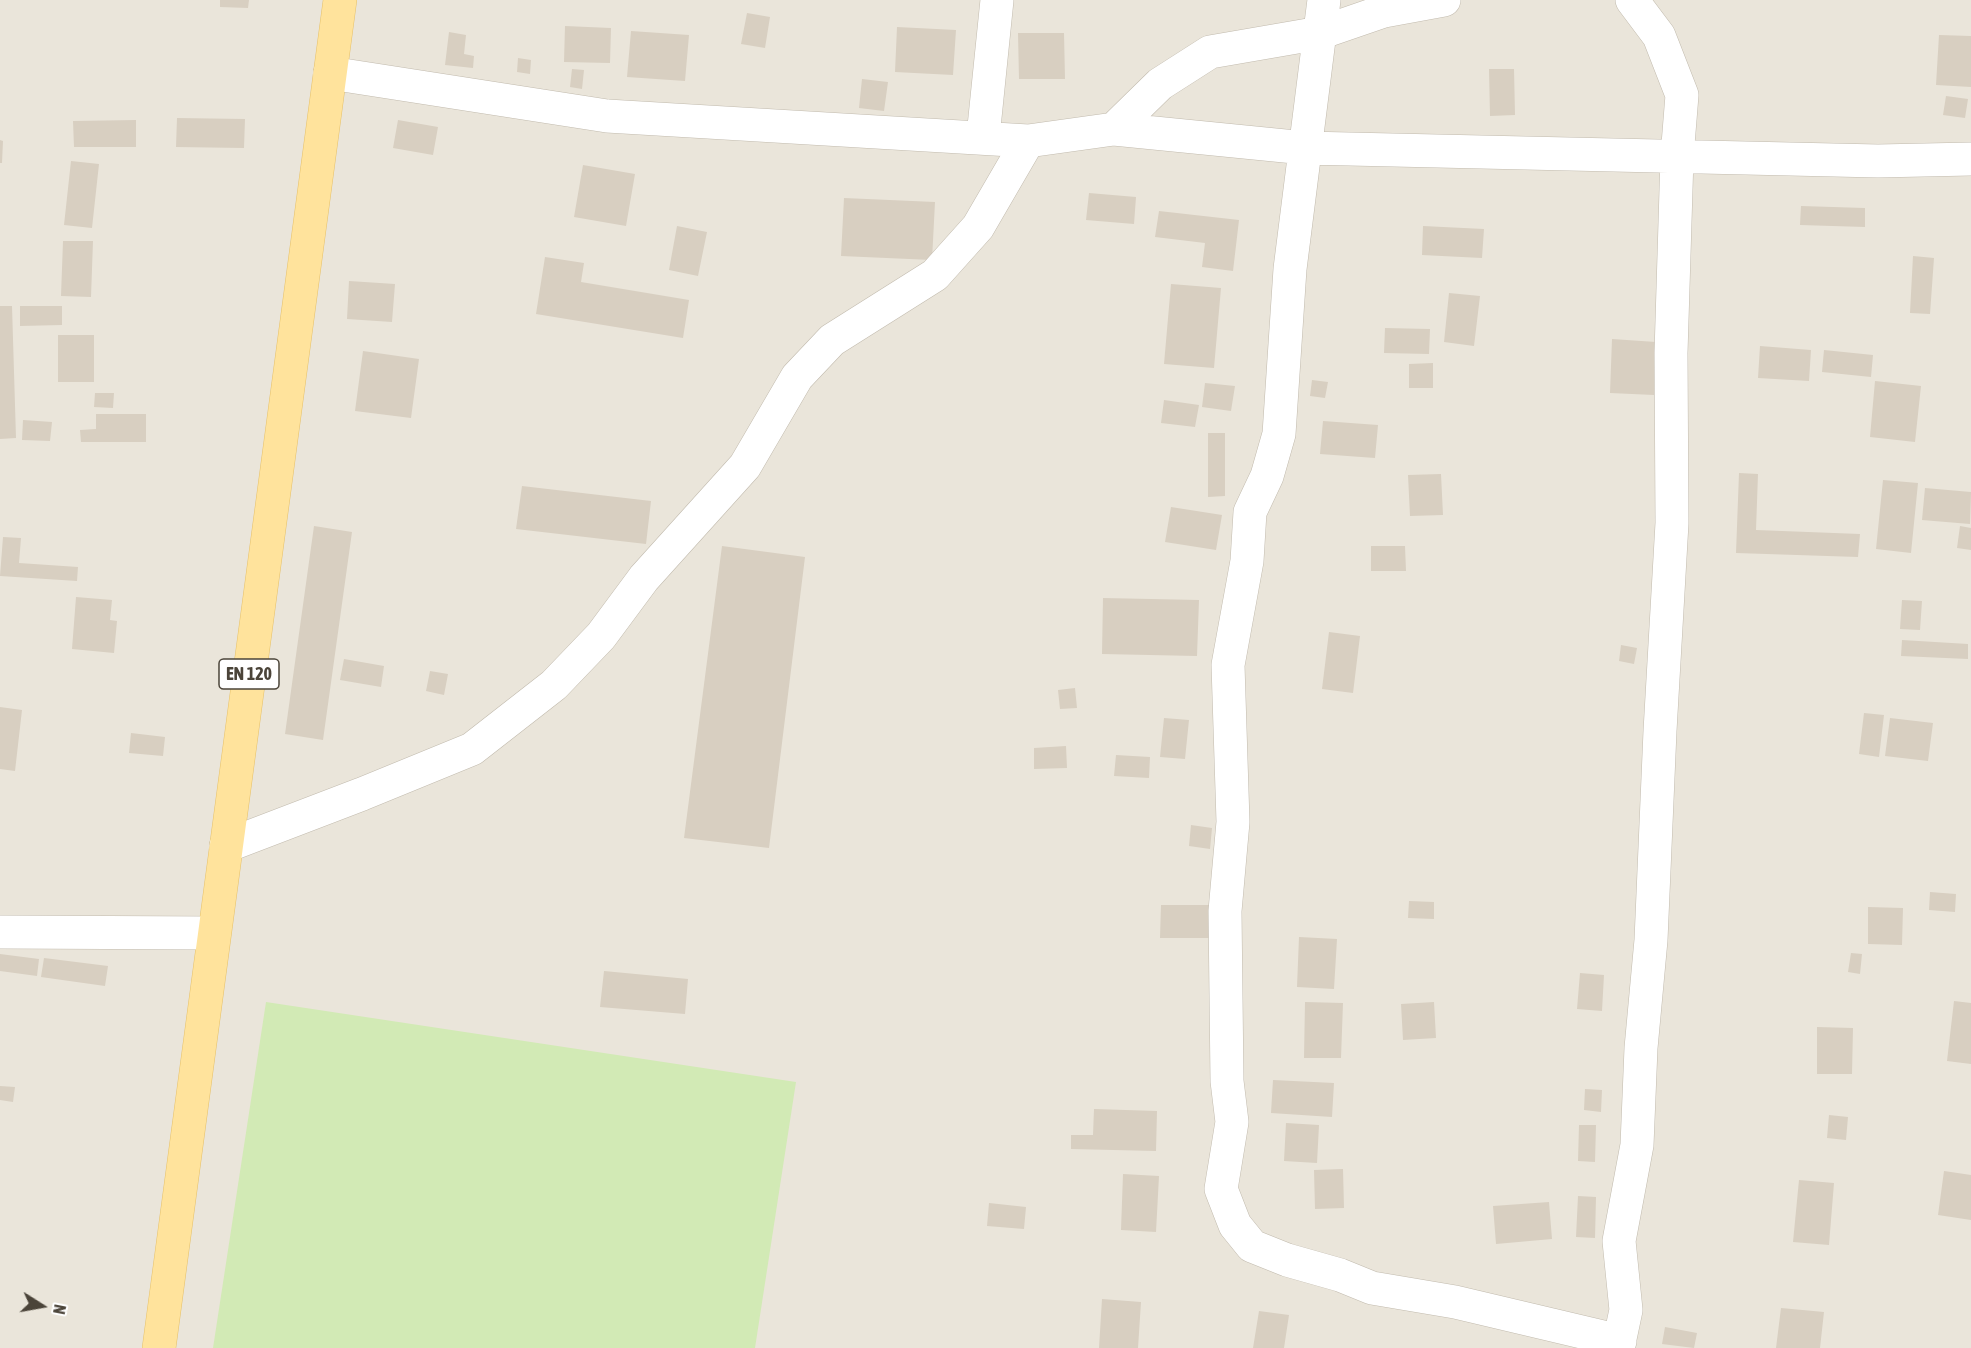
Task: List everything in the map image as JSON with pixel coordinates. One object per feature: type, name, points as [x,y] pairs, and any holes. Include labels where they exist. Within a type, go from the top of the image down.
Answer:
[{"type":"main road","name":"EN 120","points":[[159,1348],[340,0]]},
{"type":"street","points":[[983,137],[997,0]]},
{"type":"street","points":[[1324,0],[1290,269],[1279,434],[1267,476],[1250,512],[1247,561],[1228,665],[1233,822],[1225,911],[1227,1081],[1232,1122],[1221,1189],[1235,1225],[1252,1246],[1287,1260],[1340,1275],[1372,1288],[1455,1302],[1619,1344],[1626,1310],[1619,1241],[1637,1145],[1641,1048],[1651,940],[1672,523],[1671,353],[1677,157],[1682,95],[1659,36],[1632,0]]},
{"type":"street","points":[[1114,129],[1160,84],[1210,52],[1320,33],[1384,11],[1444,0]]},
{"type":"street","points":[[330,74],[607,116],[1028,141],[1114,129],[1305,148],[1878,161],[1971,159]]},
{"type":"street","points":[[226,846],[472,749],[554,685],[601,636],[644,578],[745,466],[797,377],[832,340],[935,275],[978,227],[1028,141]]},
{"type":"street","points":[[0,933],[214,933]]},
{"type":"shaded area","points":[[0,0],[1971,0],[1971,1348],[0,1348]]},
{"type":"green space","points":[[266,1002],[796,1082],[755,1348],[213,1348]]},
{"type":"building","points":[[220,0],[249,0],[248,8],[220,7]]},
{"type":"building","points":[[747,13],[770,17],[765,48],[741,44]]},
{"type":"building","points":[[565,26],[611,28],[610,63],[564,62]]},
{"type":"building","points":[[897,27],[956,30],[953,75],[895,72]]},
{"type":"building","points":[[631,31],[689,35],[685,81],[627,77]]},
{"type":"building","points":[[449,32],[466,35],[464,54],[474,56],[473,68],[445,65]]},
{"type":"building","points":[[1018,33],[1064,33],[1065,79],[1019,79]]},
{"type":"building","points":[[1939,35],[1971,36],[1971,87],[1936,85]]},
{"type":"building","points":[[518,58],[531,60],[530,74],[517,72]]},
{"type":"building","points":[[572,69],[584,70],[582,89],[570,87]]},
{"type":"building","points":[[1489,69],[1514,69],[1515,115],[1490,116]]},
{"type":"building","points":[[862,79],[888,82],[884,111],[859,108]]},
{"type":"building","points":[[1946,96],[1968,99],[1965,118],[1943,115]]},
{"type":"building","points":[[177,118],[245,119],[244,148],[176,147]]},
{"type":"building","points":[[136,120],[136,147],[74,147],[73,121]]},
{"type":"building","points":[[398,120],[438,127],[433,155],[393,148]]},
{"type":"building","points":[[0,140],[3,141],[2,163],[0,163]]},
{"type":"building","points":[[71,161],[99,164],[92,228],[64,225]]},
{"type":"building","points":[[583,165],[635,174],[626,226],[574,217]]},
{"type":"building","points":[[1089,193],[1136,197],[1134,224],[1086,220]]},
{"type":"building","points":[[844,198],[935,202],[932,260],[841,256]]},
{"type":"building","points":[[1801,206],[1865,208],[1865,227],[1800,225]]},
{"type":"building","points":[[1159,211],[1239,220],[1233,271],[1202,267],[1205,243],[1155,237]]},
{"type":"building","points":[[677,226],[707,232],[698,276],[669,270]]},
{"type":"building","points":[[1423,226],[1484,229],[1482,258],[1422,255]]},
{"type":"building","points":[[63,241],[93,241],[91,297],[61,296]]},
{"type":"building","points":[[1913,256],[1934,258],[1930,314],[1910,313]]},
{"type":"building","points":[[545,257],[584,263],[581,282],[689,300],[683,338],[536,314]]},
{"type":"building","points":[[349,281],[395,284],[392,322],[347,319]]},
{"type":"building","points":[[1171,284],[1221,288],[1214,368],[1164,364]]},
{"type":"building","points":[[1449,293],[1480,296],[1474,346],[1444,342]]},
{"type":"building","points":[[0,306],[12,306],[16,438],[0,439]]},
{"type":"building","points":[[20,306],[62,306],[62,325],[20,326]]},
{"type":"building","points":[[1385,328],[1430,329],[1429,354],[1384,353]]},
{"type":"building","points":[[58,335],[94,335],[94,382],[58,382]]},
{"type":"building","points":[[1612,339],[1656,342],[1654,395],[1610,393]]},
{"type":"building","points":[[1760,346],[1811,350],[1809,381],[1758,378]]},
{"type":"building","points":[[1824,350],[1873,355],[1871,377],[1822,372]]},
{"type":"building","points":[[363,351],[419,359],[411,418],[355,411]]},
{"type":"building","points":[[1433,363],[1433,388],[1409,388],[1409,364]]},
{"type":"building","points":[[1312,380],[1328,382],[1325,398],[1310,396]]},
{"type":"building","points":[[1875,381],[1921,386],[1915,442],[1870,437]]},
{"type":"building","points":[[1205,383],[1235,386],[1231,411],[1202,407]]},
{"type":"building","points":[[95,393],[114,393],[113,408],[94,407]]},
{"type":"building","points":[[1164,400],[1199,405],[1195,427],[1161,423]]},
{"type":"building","points":[[96,414],[146,414],[146,442],[81,442],[80,430],[96,429]]},
{"type":"building","points":[[23,420],[52,422],[50,441],[22,440]]},
{"type":"building","points":[[1323,421],[1378,425],[1375,458],[1320,454]]},
{"type":"building","points":[[1208,433],[1225,433],[1225,496],[1208,497]]},
{"type":"building","points":[[1739,473],[1758,474],[1756,530],[1860,534],[1858,557],[1736,553]]},
{"type":"building","points":[[1441,474],[1443,515],[1410,516],[1408,475]]},
{"type":"building","points":[[1883,480],[1918,483],[1911,553],[1876,549]]},
{"type":"building","points":[[522,486],[651,501],[646,544],[516,529]]},
{"type":"building","points":[[1925,488],[1971,492],[1970,524],[1922,520]]},
{"type":"building","points":[[1171,507],[1222,515],[1216,550],[1165,542]]},
{"type":"building","points":[[314,526],[352,532],[323,740],[285,734]]},
{"type":"building","points":[[1960,526],[1971,528],[1971,550],[1957,548]]},
{"type":"building","points":[[3,537],[21,538],[19,563],[78,567],[77,581],[0,576]]},
{"type":"building","points":[[722,546],[805,557],[769,848],[684,838]]},
{"type":"building","points":[[1371,546],[1405,546],[1406,571],[1371,571]]},
{"type":"building","points":[[76,597],[112,600],[110,620],[117,621],[114,653],[72,649]]},
{"type":"building","points":[[1103,598],[1199,600],[1197,656],[1102,654]]},
{"type":"building","points":[[1902,600],[1922,601],[1920,630],[1900,629]]},
{"type":"building","points":[[1329,632],[1360,636],[1353,693],[1322,689]]},
{"type":"building","points":[[1902,640],[1968,644],[1968,659],[1901,656]]},
{"type":"building","points":[[1621,645],[1637,648],[1634,664],[1619,661]]},
{"type":"building","points":[[344,659],[384,666],[381,687],[340,680]]},
{"type":"building","points":[[430,671],[448,674],[444,695],[426,691]]},
{"type":"building","points":[[1075,688],[1077,708],[1060,709],[1058,690]]},
{"type":"building","points":[[0,707],[22,710],[15,771],[0,769]]},
{"type":"building","points":[[1864,713],[1884,715],[1879,757],[1859,754]]},
{"type":"building","points":[[1164,718],[1189,720],[1185,759],[1160,757]]},
{"type":"building","points":[[1890,718],[1933,723],[1928,761],[1885,756]]},
{"type":"building","points":[[131,733],[165,737],[163,756],[129,753]]},
{"type":"building","points":[[1066,746],[1067,768],[1034,769],[1034,748]]},
{"type":"building","points":[[1116,755],[1150,757],[1149,778],[1114,776]]},
{"type":"building","points":[[1191,825],[1212,828],[1210,849],[1189,846]]},
{"type":"building","points":[[1930,892],[1956,894],[1955,912],[1929,910]]},
{"type":"building","points":[[1409,901],[1434,902],[1434,919],[1408,918]]},
{"type":"building","points":[[1161,905],[1209,905],[1209,938],[1160,938]]},
{"type":"building","points":[[1868,907],[1903,908],[1902,945],[1868,944]]},
{"type":"building","points":[[1299,937],[1337,939],[1334,989],[1297,987]]},
{"type":"building","points":[[1851,953],[1862,954],[1860,974],[1848,972]]},
{"type":"building","points":[[0,954],[39,959],[37,976],[0,971]]},
{"type":"building","points":[[44,958],[108,966],[105,986],[41,977]]},
{"type":"building","points":[[604,971],[688,979],[685,1014],[600,1007]]},
{"type":"building","points":[[1580,973],[1604,975],[1602,1011],[1577,1009]]},
{"type":"building","points":[[1954,1001],[1971,1003],[1971,1064],[1947,1061]]},
{"type":"building","points":[[1305,1002],[1343,1003],[1341,1058],[1304,1058]]},
{"type":"building","points":[[1434,1002],[1436,1038],[1403,1040],[1401,1004]]},
{"type":"building","points":[[1817,1027],[1853,1028],[1852,1074],[1817,1074]]},
{"type":"building","points":[[1273,1080],[1334,1083],[1332,1117],[1271,1113]]},
{"type":"building","points":[[0,1086],[15,1087],[13,1102],[0,1100]]},
{"type":"building","points":[[1585,1089],[1602,1090],[1601,1112],[1584,1110]]},
{"type":"building","points":[[1094,1109],[1157,1111],[1156,1151],[1071,1149],[1071,1135],[1093,1135]]},
{"type":"building","points":[[1829,1115],[1848,1117],[1846,1140],[1827,1138]]},
{"type":"building","points":[[1286,1123],[1319,1125],[1317,1163],[1284,1161]]},
{"type":"building","points":[[1579,1125],[1596,1125],[1595,1162],[1578,1161]]},
{"type":"building","points":[[1343,1169],[1344,1208],[1315,1209],[1314,1170]]},
{"type":"building","points":[[1944,1171],[1971,1175],[1971,1220],[1938,1215]]},
{"type":"building","points":[[1123,1174],[1159,1176],[1156,1232],[1121,1230]]},
{"type":"building","points":[[1799,1180],[1834,1183],[1829,1245],[1793,1242]]},
{"type":"building","points":[[1578,1196],[1596,1197],[1595,1238],[1576,1237]]},
{"type":"building","points":[[1549,1202],[1552,1239],[1496,1244],[1493,1206]]},
{"type":"building","points":[[989,1203],[1026,1207],[1024,1229],[987,1226]]},
{"type":"building","points":[[1102,1299],[1141,1302],[1138,1348],[1099,1348]]},
{"type":"building","points":[[1781,1308],[1824,1312],[1820,1348],[1776,1348]]},
{"type":"building","points":[[1259,1311],[1289,1315],[1284,1348],[1253,1348]]},
{"type":"building","points":[[1665,1327],[1697,1333],[1694,1348],[1662,1344]]}]
